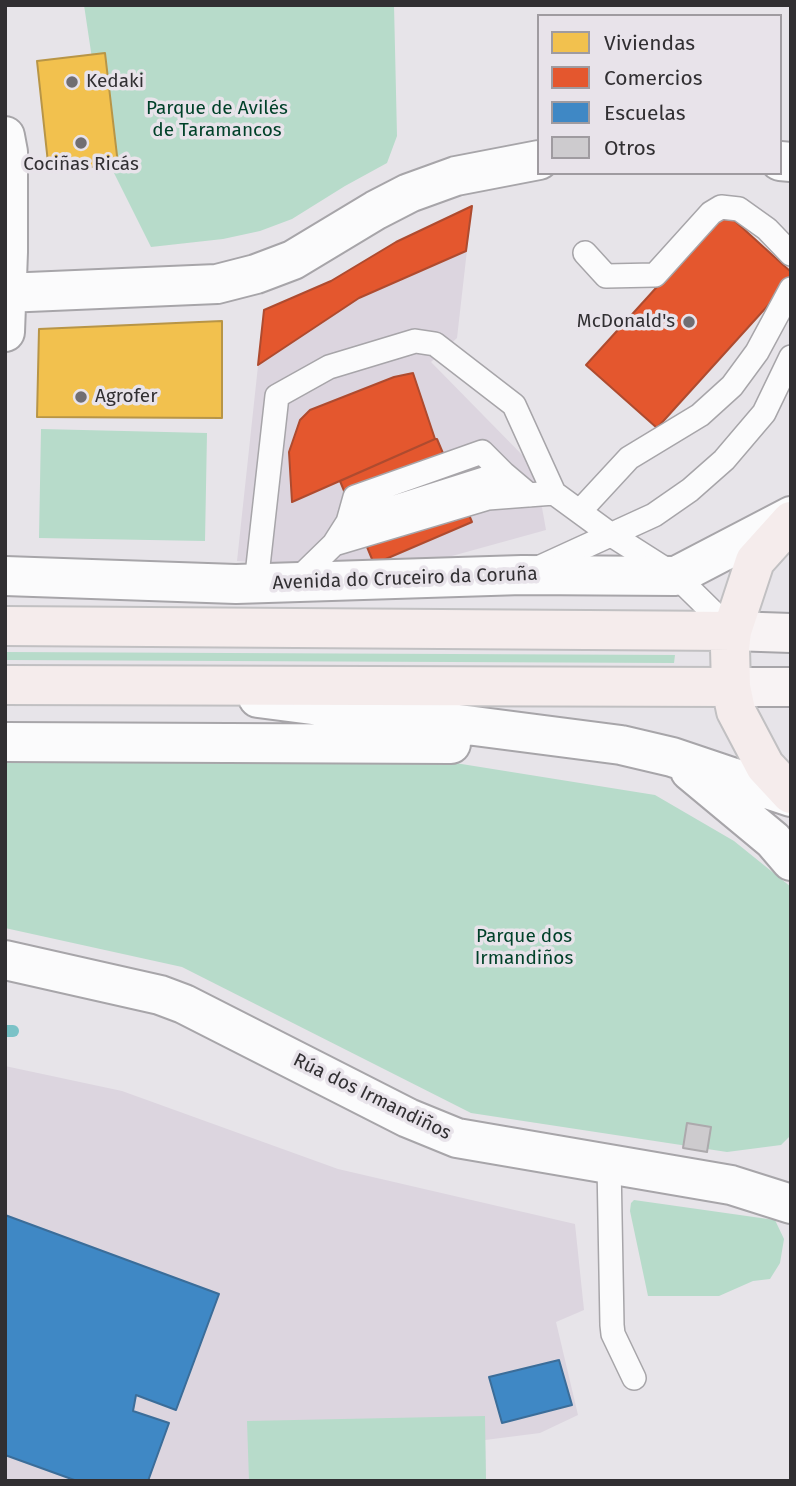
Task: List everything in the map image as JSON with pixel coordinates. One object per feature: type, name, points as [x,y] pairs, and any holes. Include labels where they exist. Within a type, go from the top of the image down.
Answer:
[{"type":"main road","points":[[791,519],[755,561],[732,631],[731,687],[736,711],[765,766],[791,796]]},
{"type":"main road","points":[[5,626],[732,631]]},
{"type":"main road","points":[[5,685],[731,687]]},
{"type":"street","points":[[5,135],[8,152],[5,332]]},
{"type":"street","points":[[6,293],[217,284],[256,274],[293,260],[376,210],[409,194],[456,176],[537,160]]},
{"type":"street","name":"Avenida do Cruceiro da Coruña","points":[[5,576],[256,584],[522,575],[676,576],[791,519]]},
{"type":"street","points":[[732,631],[782,632]]},
{"type":"street","points":[[160,686],[621,745],[672,757],[791,796]]},
{"type":"street","points":[[731,687],[785,687]]},
{"type":"street","points":[[5,742],[621,745]]},
{"type":"street","points":[[672,757],[773,840],[791,860]]},
{"type":"street","name":"Rúa dos Irmandiños","points":[[5,960],[160,995],[184,1004],[408,1118],[457,1138],[731,1185],[791,1203]]},
{"type":"lane","points":[[585,253],[606,276],[655,275],[711,213],[721,206],[739,209],[766,229],[791,254]]},
{"type":"lane","points":[[580,511],[629,458],[700,415],[732,386],[757,352],[791,289]]},
{"type":"lane","points":[[256,584],[277,396],[329,367],[415,341],[435,344],[514,405],[554,493],[610,534],[676,576],[732,631]]},
{"type":"lane","points":[[522,575],[654,515],[690,490],[724,460],[764,413],[791,357]]},
{"type":"lane","points":[[294,583],[334,544],[348,522],[503,473],[529,495]]},
{"type":"lane","points":[[334,544],[488,498],[554,493]]},
{"type":"lane","points":[[609,1164],[613,1334],[634,1378]]},
{"type":"shaded area","points":[[472,206],[457,338],[431,362],[535,468],[546,530],[423,564],[290,565],[237,561],[264,310],[331,281],[396,242]]},
{"type":"shaded area","points":[[5,1066],[122,1091],[338,1169],[575,1224],[584,1310],[556,1322],[578,1415],[540,1433],[485,1440],[486,1481],[5,1481]]},
{"type":"green space","name":"Parque de Avilés de Taramancos","points":[[84,5],[394,5],[397,136],[387,163],[292,219],[260,231],[223,239],[151,247],[107,159]]},
{"type":"green space","points":[[41,429],[207,433],[205,541],[39,538]]},
{"type":"green space","points":[[5,652],[675,655],[674,663],[5,660]]},
{"type":"green space","name":"Parque dos Irmandiños","points":[[5,762],[449,762],[655,795],[734,841],[791,887],[791,1135],[781,1145],[727,1152],[471,1113],[182,967],[5,928]]},
{"type":"green space","points":[[634,1200],[775,1220],[784,1239],[780,1263],[770,1279],[753,1281],[719,1296],[648,1296],[630,1211]]},
{"type":"green space","points":[[485,1416],[486,1481],[249,1481],[247,1421]]},
{"type":"building: Viviendas","points":[[105,53],[118,164],[49,172],[37,61]]},
{"type":"building: Viviendas","points":[[222,321],[222,418],[37,417],[39,329]]},
{"type":"building: Comercios","points":[[472,206],[466,251],[359,298],[258,365],[264,310],[331,281],[396,242]]},
{"type":"building: Comercios","name":"McDonald's","points":[[725,212],[791,272],[791,280],[657,428],[586,365]]},
{"type":"building: Comercios","points":[[413,373],[435,439],[292,502],[289,452],[300,420],[310,410],[394,377]]},
{"type":"building: Comercios","points":[[435,439],[472,522],[374,564],[340,481]]},
{"type":"building: Escuelas","points":[[5,1215],[219,1294],[176,1410],[136,1395],[133,1411],[169,1423],[148,1481],[77,1481],[5,1455]]},
{"type":"building: Escuelas","points":[[559,1360],[572,1405],[502,1423],[489,1377]]},
{"type":"building: Otros","points":[[687,1123],[711,1127],[707,1152],[683,1148]]},
{"type":"waterway","points":[[5,1031],[13,1031]]},
{"type":"place","name":"Kedaki","points":[[72,82]]},
{"type":"place","name":"Cociñas Ricás","points":[[81,143]]},
{"type":"place","name":"McDonald's","points":[[689,322]]},
{"type":"place","name":"Agrofer","points":[[81,397]]}]
